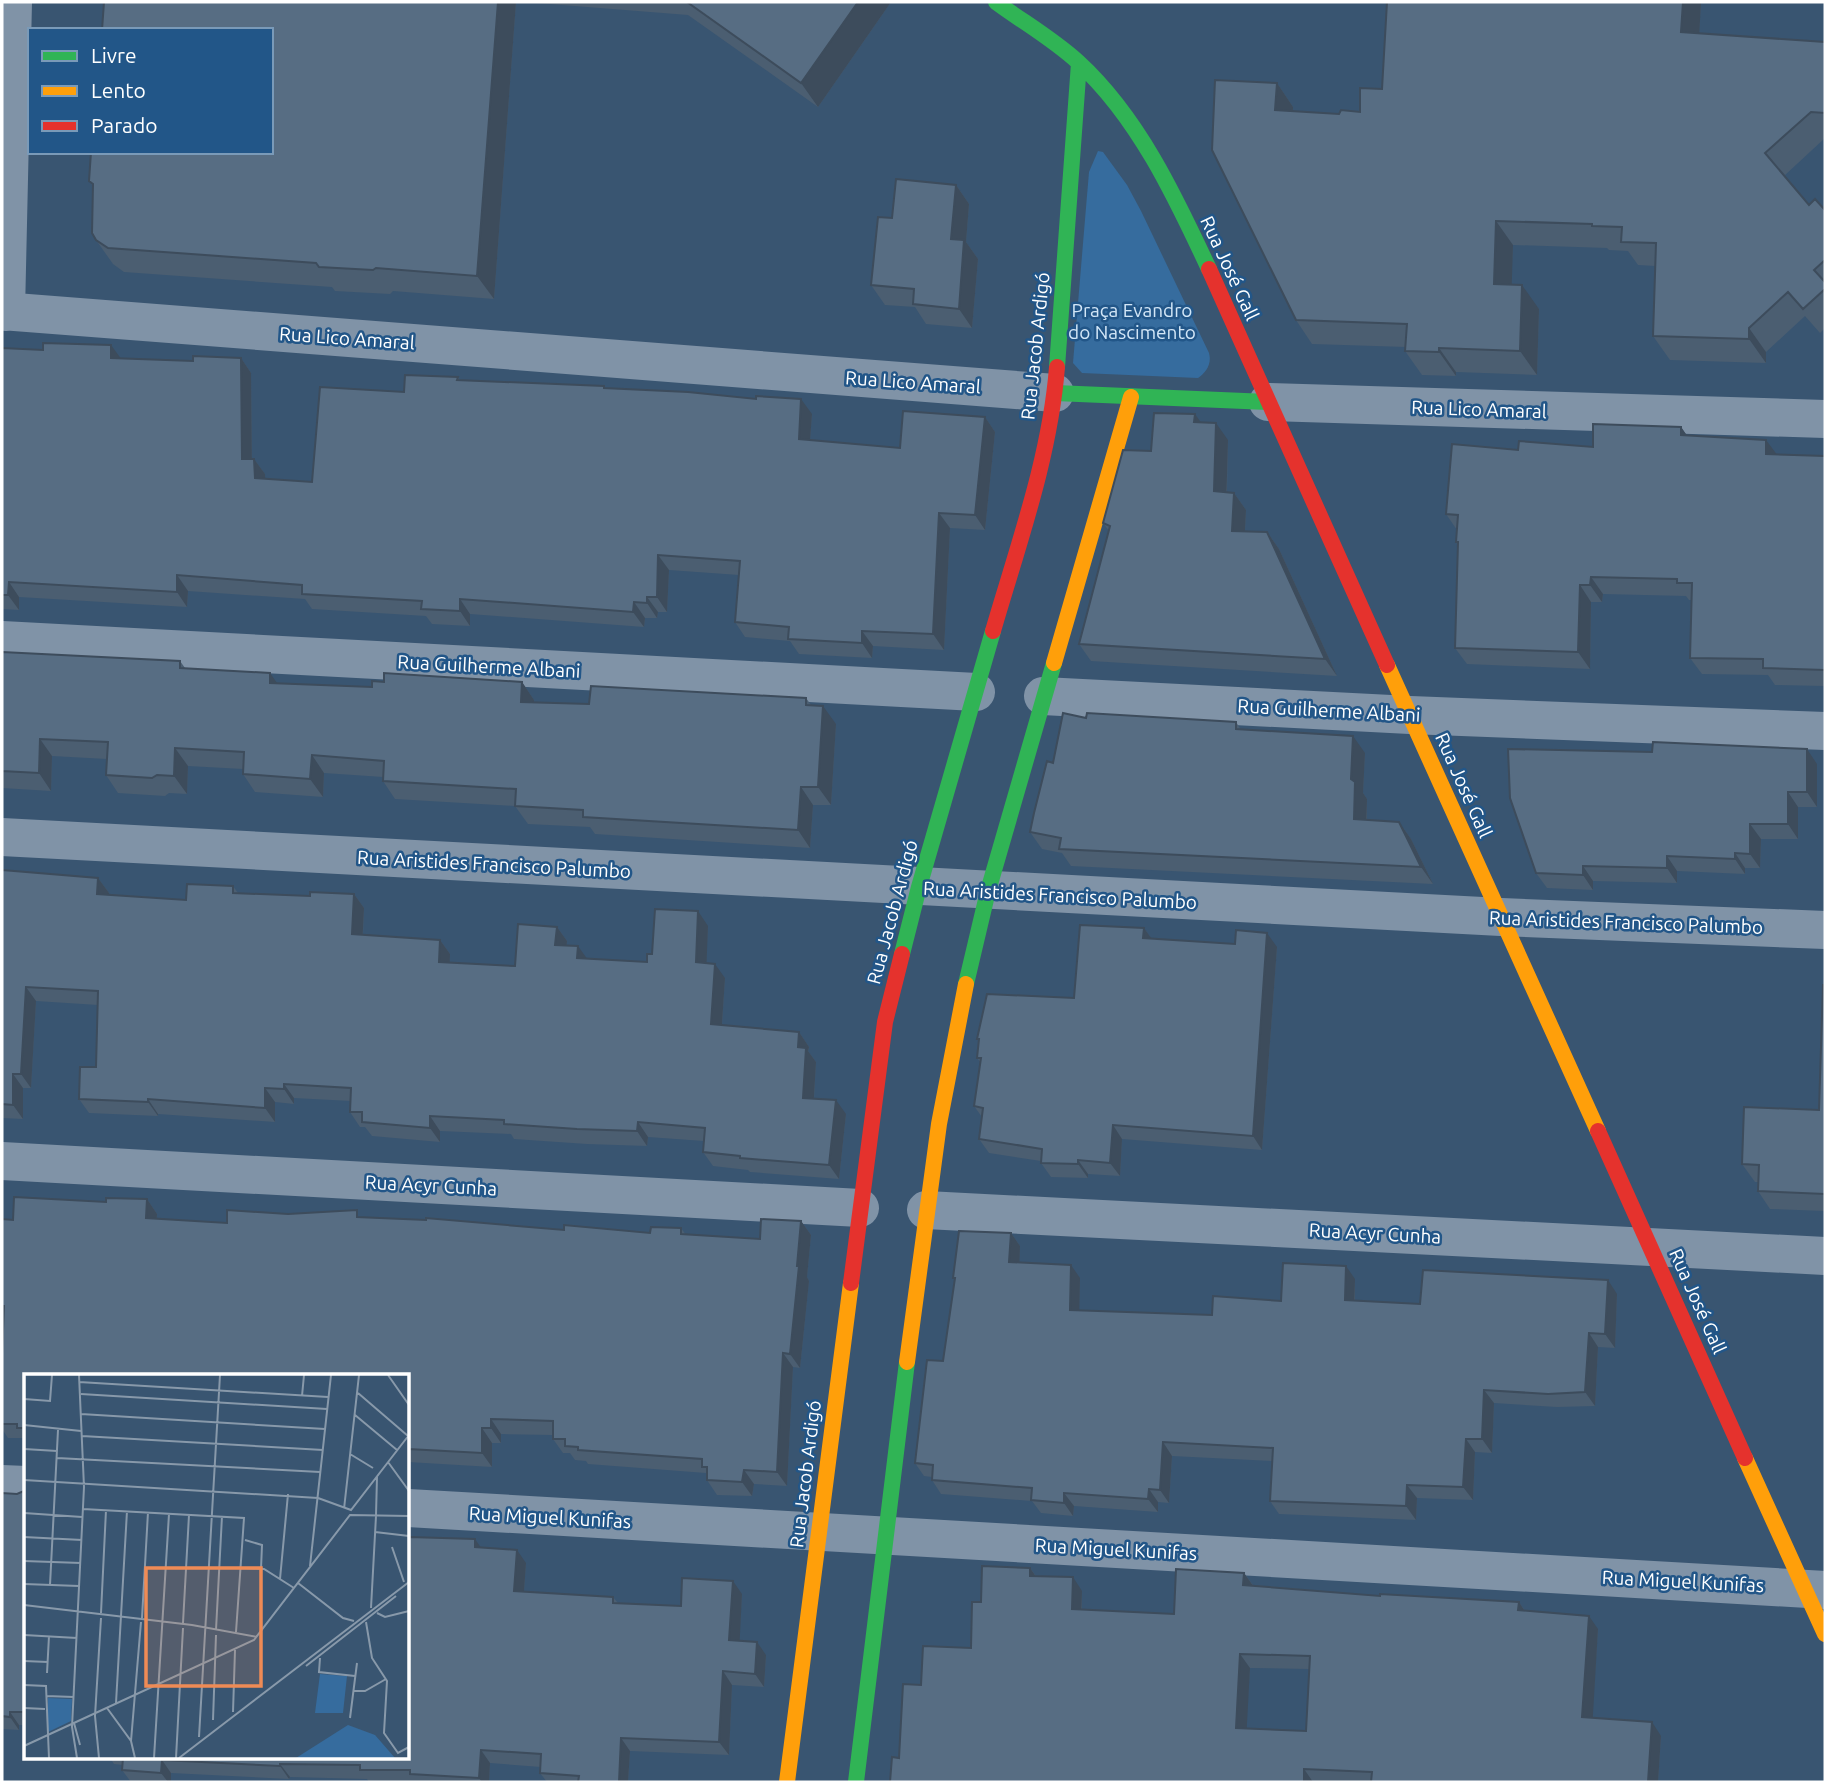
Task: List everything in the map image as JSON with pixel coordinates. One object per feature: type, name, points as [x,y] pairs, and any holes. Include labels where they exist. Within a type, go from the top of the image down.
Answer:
[{"type":"main road","name":"Rua José Gall","points":[[996,2],[1079,63],[1119,107],[1151,155],[1189,228],[1650,1248],[1815,1589],[1825,1634]]},
{"type":"main road","name":"Rua Jacob Ardigó","points":[[788,1782],[885,1022],[919,887],[1037,478],[1055,393],[1079,63]]},
{"type":"main road","name":"Rua Lico Amaral","points":[[1055,393],[1268,402]]},
{"type":"main road","points":[[856,1782],[926,1210],[955,1029],[969,960],[988,891],[1131,397]]},
{"type":"street","points":[[4,312],[9,5]]},
{"type":"street","name":"Rua Lico Amaral","points":[[4,312],[1055,393]]},
{"type":"street","name":"Rua Lico Amaral","points":[[1268,402],[1825,419]]},
{"type":"street","name":"Rua Guilherme Albani","points":[[2,640],[976,692]]},
{"type":"street","name":"Rua Guilherme Albani","points":[[1043,696],[1410,715],[1825,731]]},
{"type":"street","name":"Rua Aristides Francisco Palumbo","points":[[2,837],[1501,918],[1825,930]]},
{"type":"street","name":"Rua Acyr Cunha","points":[[2,1161],[860,1208]]},
{"type":"street","name":"Rua Acyr Cunha","points":[[926,1210],[1825,1256]]},
{"type":"street","points":[[2,1484],[24,1485]]},
{"type":"street","name":"Rua Miguel Kunifas","points":[[410,1508],[1815,1589]]},
{"type":"green space","name":"Praça Evandro do Nascimento","points":[[1098,151],[1103,152],[1127,185],[1209,353],[1208,367],[1198,378],[1082,373],[1073,363],[1089,172]]},
{"type":"building","points":[[104,2],[498,2],[477,276],[376,268],[319,267],[316,263],[108,248],[96,240],[92,233],[93,184],[89,181],[91,154],[273,154],[273,28],[102,28]]},
{"type":"building","points":[[687,2],[858,2],[801,83]]},
{"type":"building","points":[[1387,2],[1683,2],[1681,32],[1825,42],[1825,113],[1811,112],[1765,153],[1809,205],[1815,199],[1825,210],[1825,260],[1814,270],[1825,282],[1825,289],[1803,309],[1788,292],[1749,328],[1749,339],[1653,336],[1656,243],[1621,242],[1622,227],[1496,221],[1494,284],[1522,285],[1520,351],[1439,348],[1439,352],[1405,351],[1407,324],[1296,320],[1212,150],[1215,80],[1277,83],[1275,110],[1339,114],[1341,110],[1360,112],[1360,88],[1382,89]]},
{"type":"building","points":[[896,179],[956,185],[951,239],[964,240],[959,309],[913,304],[914,289],[871,285],[878,217],[892,218]]},
{"type":"building","points":[[43,343],[111,345],[111,358],[193,361],[193,356],[241,358],[242,459],[254,459],[255,478],[312,482],[320,387],[404,392],[405,375],[458,377],[457,380],[604,386],[756,399],[756,396],[801,399],[799,439],[900,448],[903,411],[985,417],[975,515],[939,513],[933,634],[862,631],[862,643],[788,639],[789,627],[735,622],[740,561],[658,555],[657,597],[647,597],[647,603],[634,602],[633,612],[460,599],[460,611],[421,609],[422,601],[302,594],[302,585],[177,575],[177,592],[9,582],[8,595],[2,595],[2,348],[43,350]]},
{"type":"building","points":[[1154,413],[1195,414],[1194,422],[1216,423],[1214,491],[1234,493],[1232,531],[1267,532],[1325,659],[1079,644],[1110,526],[1103,523],[1123,450],[1151,451]]},
{"type":"building","points":[[1593,424],[1681,427],[1681,435],[1766,440],[1766,454],[1825,456],[1825,670],[1763,668],[1763,659],[1690,658],[1692,583],[1677,583],[1677,579],[1591,577],[1590,585],[1580,585],[1578,652],[1455,648],[1458,515],[1446,514],[1452,444],[1518,450],[1519,441],[1593,447]]},
{"type":"building","points":[[2,652],[180,661],[180,668],[270,673],[270,683],[372,687],[372,681],[384,682],[384,673],[522,682],[521,702],[589,704],[591,686],[806,698],[806,705],[823,706],[818,787],[801,787],[798,830],[583,817],[583,810],[515,806],[516,789],[383,781],[384,761],[312,755],[310,779],[243,774],[244,752],[175,748],[174,776],[157,775],[152,778],[106,775],[108,742],[40,739],[39,773],[2,771]]},
{"type":"building","points":[[1063,713],[1086,718],[1087,713],[1236,722],[1236,729],[1353,736],[1351,779],[1355,782],[1354,819],[1399,822],[1421,867],[1059,849],[1061,838],[1030,832],[1047,761],[1053,763]]},
{"type":"building","points":[[1653,742],[1807,749],[1807,792],[1788,792],[1788,824],[1750,824],[1750,854],[1735,853],[1735,859],[1667,856],[1667,868],[1583,866],[1583,875],[1536,873],[1510,798],[1508,749],[1652,752]]},
{"type":"building","points":[[2,870],[98,878],[97,894],[186,900],[187,884],[233,886],[233,893],[310,896],[310,892],[354,894],[352,934],[440,940],[439,962],[515,966],[518,924],[557,927],[555,945],[578,946],[577,958],[647,962],[647,954],[652,954],[655,909],[698,911],[696,962],[715,964],[711,1024],[799,1032],[798,1047],[806,1048],[803,1098],[836,1100],[829,1165],[740,1158],[703,1152],[705,1128],[638,1122],[637,1131],[577,1129],[504,1124],[504,1120],[430,1116],[430,1128],[362,1122],[362,1112],[350,1112],[351,1088],[284,1084],[284,1089],[265,1088],[265,1108],[148,1099],[148,1102],[79,1099],[80,1067],[96,1067],[98,991],[26,987],[21,1074],[13,1074],[13,1105],[2,1104]]},
{"type":"building","points":[[1080,925],[1144,928],[1143,938],[1235,944],[1236,930],[1267,933],[1253,1136],[1113,1125],[1110,1163],[1078,1160],[1078,1164],[1041,1163],[1042,1149],[979,1139],[983,1108],[974,1106],[981,1058],[977,1058],[977,1039],[987,994],[1074,998]]},
{"type":"building","points":[[1823,985],[1825,1194],[1758,1191],[1759,1165],[1742,1164],[1744,1107],[1819,1110]]},
{"type":"building","points":[[14,1197],[106,1202],[106,1198],[147,1199],[146,1218],[227,1223],[227,1210],[288,1214],[357,1210],[357,1217],[426,1218],[564,1230],[564,1225],[650,1233],[651,1227],[681,1228],[681,1234],[760,1239],[761,1219],[801,1221],[790,1354],[783,1353],[777,1472],[744,1470],[742,1482],[707,1480],[707,1467],[702,1467],[702,1459],[578,1450],[578,1447],[565,1446],[565,1439],[553,1439],[553,1421],[491,1419],[491,1428],[482,1428],[482,1453],[410,1449],[410,1374],[24,1374],[24,1428],[17,1428],[17,1424],[2,1424],[2,1219],[13,1220]]},
{"type":"building","points":[[959,1231],[1011,1233],[1009,1262],[1071,1265],[1070,1310],[1212,1315],[1213,1296],[1281,1301],[1283,1263],[1346,1266],[1345,1300],[1420,1304],[1423,1270],[1608,1280],[1605,1334],[1589,1333],[1585,1392],[1548,1394],[1484,1390],[1482,1439],[1466,1439],[1463,1487],[1407,1485],[1406,1506],[1270,1501],[1273,1448],[1163,1442],[1160,1490],[1149,1489],[1148,1499],[1064,1493],[1064,1503],[1031,1500],[1032,1488],[932,1480],[933,1465],[915,1463],[927,1360],[943,1361]]},
{"type":"building","points":[[24,1491],[24,1712],[10,1712],[10,1717],[2,1716],[2,1493],[17,1494]]},
{"type":"building","points":[[410,1537],[475,1539],[475,1547],[517,1550],[514,1591],[613,1597],[613,1603],[681,1606],[682,1578],[733,1581],[729,1640],[757,1642],[755,1674],[723,1671],[719,1742],[621,1738],[619,1782],[578,1782],[579,1776],[540,1773],[541,1754],[481,1750],[479,1778],[410,1774],[410,1770],[360,1770],[360,1765],[280,1766],[162,1760],[410,1760]]},
{"type":"building","points":[[982,1566],[1030,1568],[1030,1576],[1073,1577],[1072,1609],[1174,1614],[1176,1569],[1244,1573],[1243,1585],[1380,1596],[1519,1602],[1518,1610],[1589,1616],[1582,1717],[1652,1722],[1648,1782],[1371,1782],[1372,1772],[1304,1769],[1304,1782],[890,1782],[892,1757],[899,1758],[903,1684],[921,1685],[923,1646],[971,1648],[972,1602],[981,1602]],"holes":[[[1240,1654],[1310,1656],[1306,1731],[1236,1728]]]},
{"type":"building","points":[[123,1760],[162,1760],[161,1773],[122,1770]]},
{"type":"traffic: fast","points":[[996,2],[1078,62],[1119,107],[1153,159],[1209,269]]},
{"type":"traffic: fast","points":[[1057,367],[1079,63]]},
{"type":"traffic: fast","points":[[1055,393],[1268,402]]},
{"type":"traffic: fast","points":[[902,954],[993,631]]},
{"type":"traffic: fast","points":[[966,984],[988,891],[1054,663]]},
{"type":"traffic: fast","points":[[856,1782],[907,1362]]},
{"type":"traffic: slow","points":[[1054,663],[1131,397]]},
{"type":"traffic: slow","points":[[1387,665],[1598,1131]]},
{"type":"traffic: slow","points":[[907,1362],[939,1124],[966,984]]},
{"type":"traffic: slow","points":[[787,1782],[851,1283]]},
{"type":"traffic: slow","points":[[1745,1458],[1825,1634]]},
{"type":"traffic: jam","points":[[1209,269],[1387,665]]},
{"type":"traffic: jam","points":[[993,631],[1040,467],[1048,434],[1057,367]]},
{"type":"traffic: jam","points":[[851,1283],[885,1022],[902,954]]},
{"type":"traffic: jam","points":[[1598,1131],[1745,1458]]}]
